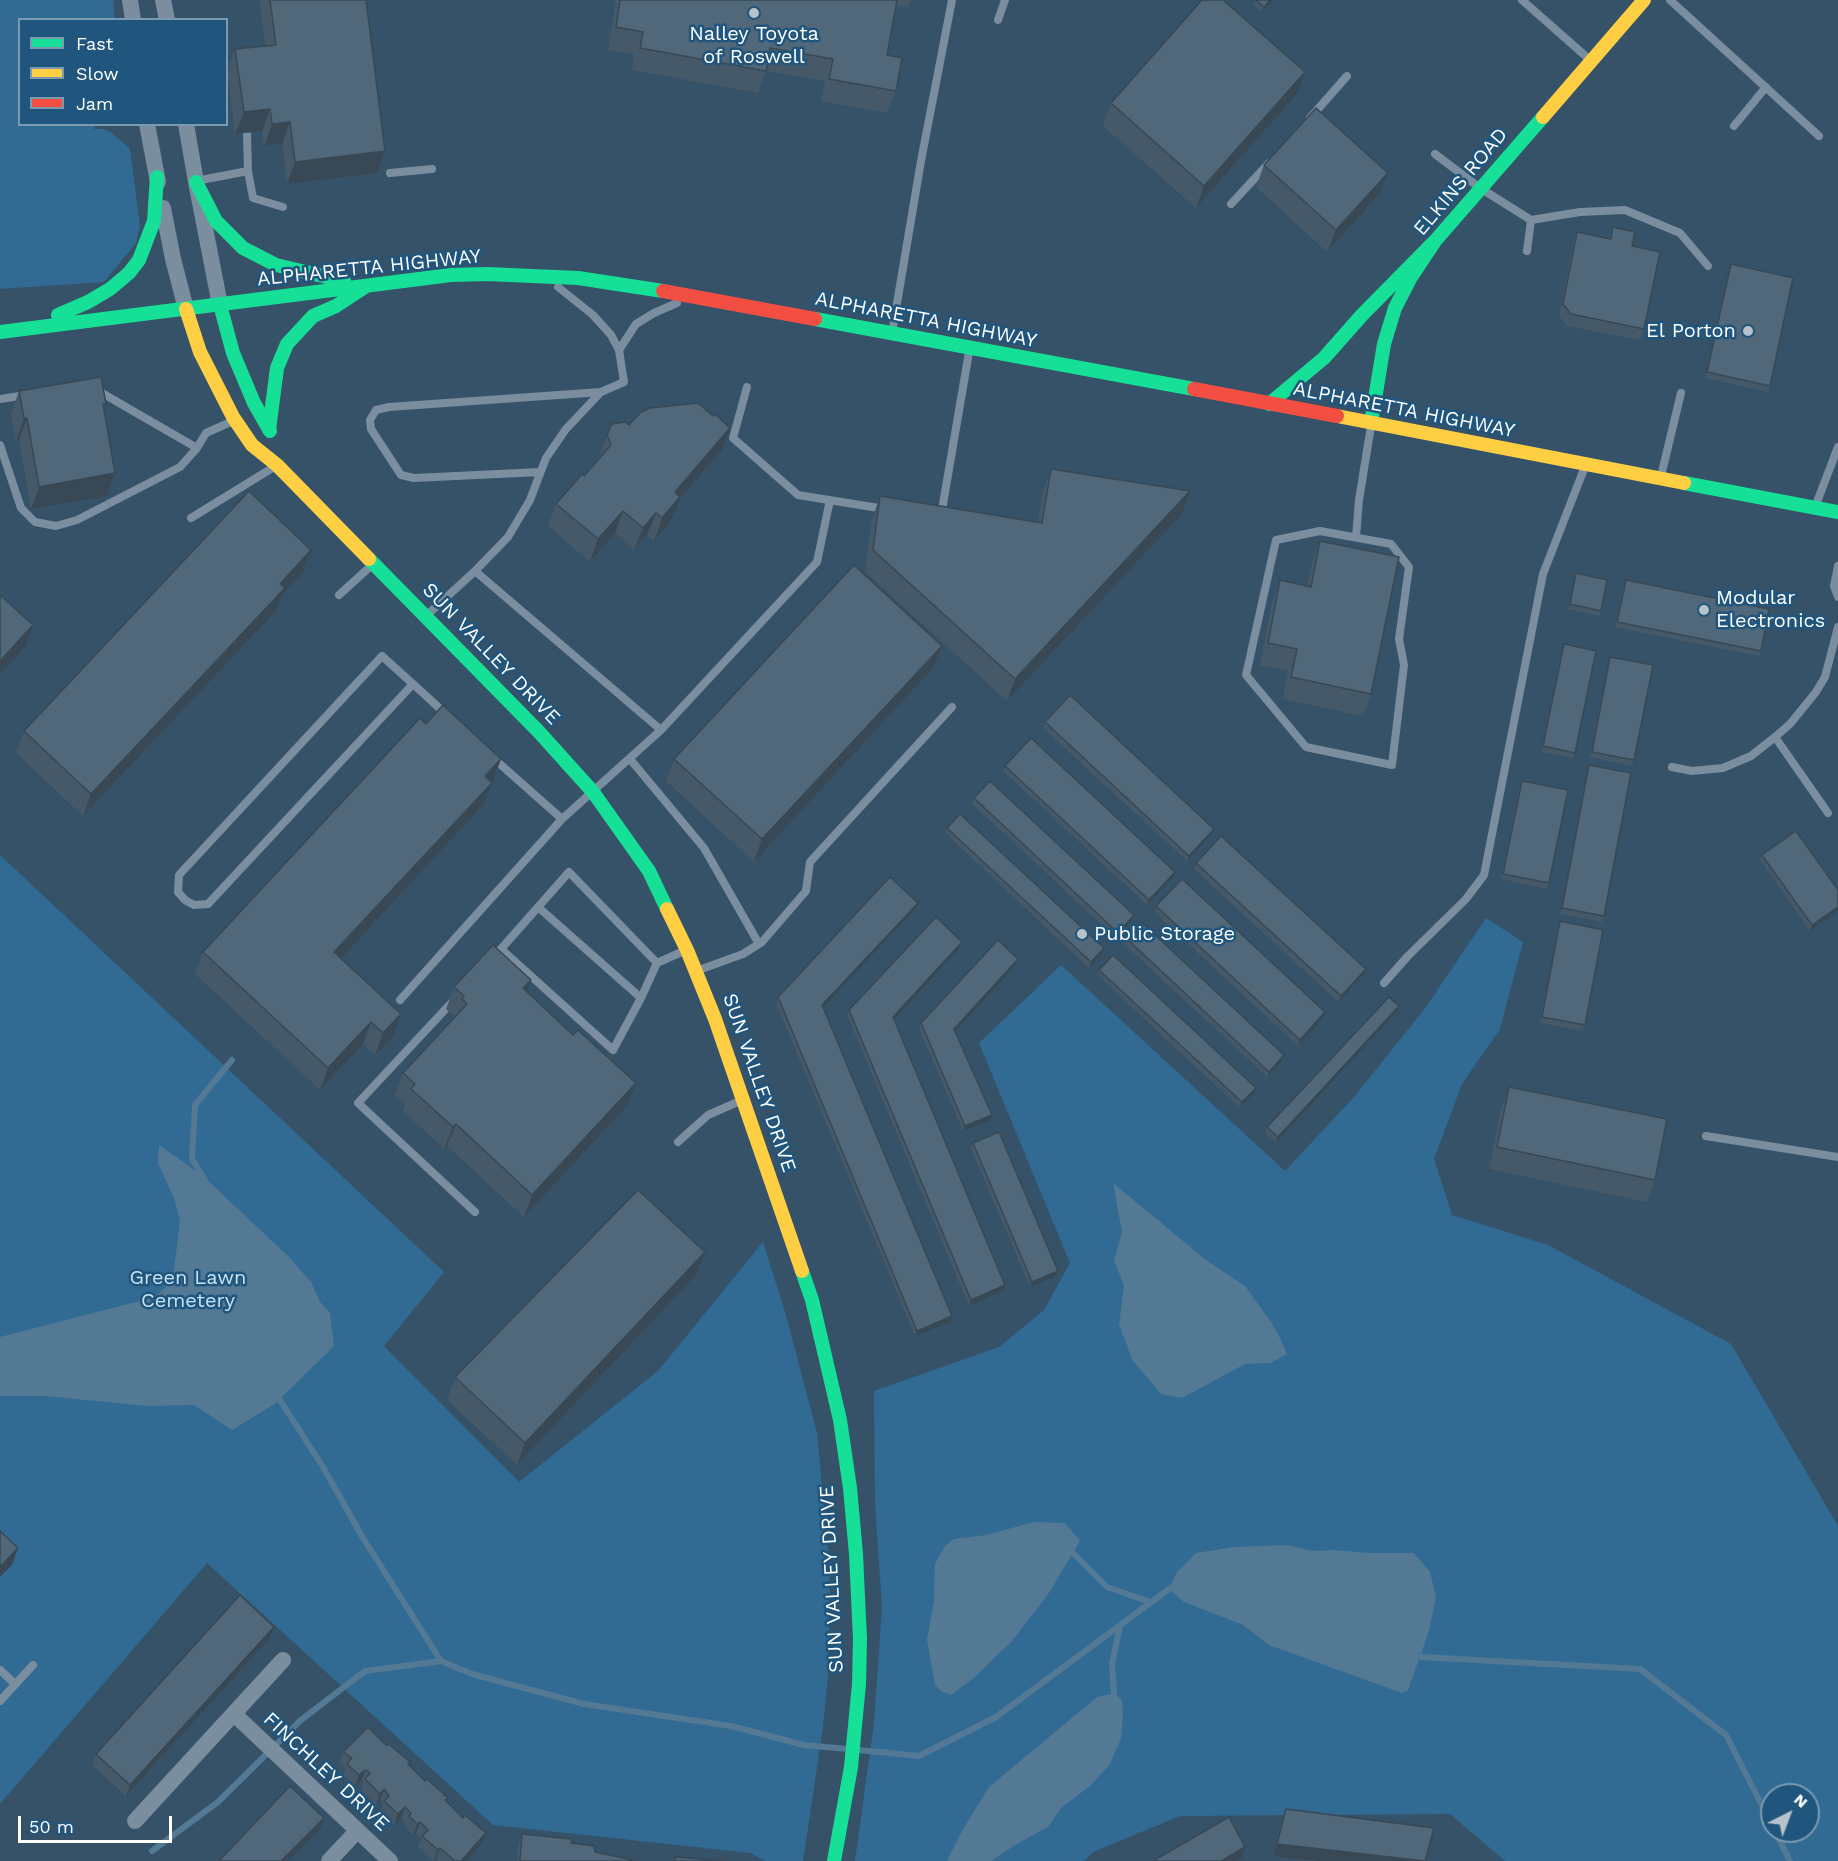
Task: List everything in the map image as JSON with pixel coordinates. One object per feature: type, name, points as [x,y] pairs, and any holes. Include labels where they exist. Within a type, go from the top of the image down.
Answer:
[{"type":"main road","name":"ELKINS ROAD","points":[[1371,423],[1384,344],[1395,308],[1411,277],[1435,241],[1644,0]]},
{"type":"main road","points":[[3,332],[63,314],[110,289],[129,273],[142,254],[154,221],[157,177]]},
{"type":"main road","points":[[196,182],[216,221],[228,235],[256,257],[305,273],[368,285]]},
{"type":"main road","points":[[1269,404],[1324,358],[1362,315],[1435,241]]},
{"type":"main road","name":"ALPHARETTA HIGHWAY","points":[[3,332],[451,276],[488,274],[543,276],[627,284],[1838,513]]},
{"type":"main road","points":[[269,430],[277,368],[287,344],[314,316],[336,306],[368,285]]},
{"type":"main road","points":[[220,305],[233,353],[254,403],[277,447],[277,465]]},
{"type":"main road","name":"SUN VALLEY DRIVE","points":[[186,309],[200,352],[235,420],[252,445],[277,465],[426,616],[539,732],[593,792],[649,871],[696,971],[812,1300],[840,1420],[850,1488],[860,1639],[859,1684],[851,1767],[834,1861]]},
{"type":"street","points":[[130,0],[133,18]]},
{"type":"street","points":[[163,0],[167,18]]},
{"type":"street","name":"SUN VALLEY DRIVE","points":[[147,126],[173,259],[186,309]]},
{"type":"street","points":[[186,126],[220,305]]},
{"type":"street","points":[[135,1821],[283,1660]]},
{"type":"street","name":"FINCHLEY DRIVE","points":[[234,1714],[390,1861]]},
{"type":"street","points":[[329,1861],[357,1831]]},
{"type":"lane","points":[[892,334],[921,161],[952,0]]},
{"type":"lane","points":[[998,20],[1005,0]]},
{"type":"lane","points":[[1522,0],[1590,61]]},
{"type":"lane","points":[[1670,0],[1819,136]]},
{"type":"lane","points":[[1302,126],[1347,76]]},
{"type":"lane","points":[[1734,126],[1766,87]]},
{"type":"lane","points":[[248,133],[248,171],[253,198],[283,207]]},
{"type":"lane","points":[[1231,204],[1278,152]]},
{"type":"lane","points":[[1435,153],[1480,188],[1531,220],[1580,212],[1625,210],[1680,233],[1708,266]]},
{"type":"lane","points":[[390,173],[432,169]]},
{"type":"lane","points":[[196,182],[248,171]]},
{"type":"lane","points":[[1527,251],[1531,220]]},
{"type":"lane","points":[[540,472],[414,478],[401,475],[371,429],[370,420],[376,410],[389,407],[601,392],[624,382],[619,350],[611,335],[593,315],[543,276]]},
{"type":"lane","points":[[619,350],[636,324],[654,313],[693,296]]},
{"type":"lane","points":[[930,516],[941,518],[969,348]]},
{"type":"lane","points":[[90,386],[197,448]]},
{"type":"lane","points":[[747,387],[733,438],[798,495],[897,511]]},
{"type":"lane","points":[[426,616],[508,537],[530,500],[546,458],[566,429],[601,392]]},
{"type":"lane","points":[[1660,478],[1681,393]]},
{"type":"lane","points":[[0,399],[34,394]]},
{"type":"lane","points":[[0,445],[21,508],[35,522],[56,526],[77,520],[180,467],[197,448],[206,433],[235,420]]},
{"type":"lane","points":[[1356,537],[1359,500],[1371,423]]},
{"type":"lane","points":[[1815,508],[1838,447]]},
{"type":"lane","points":[[1384,983],[1466,899],[1484,875],[1543,574],[1586,464]]},
{"type":"lane","points":[[191,518],[277,465]]},
{"type":"lane","points":[[400,1000],[561,819],[661,730],[817,562],[830,500]]},
{"type":"lane","points":[[1320,531],[1356,537],[1391,544],[1409,567],[1399,639],[1404,665],[1392,765],[1306,747],[1246,675],[1276,540],[1320,531]]},
{"type":"lane","points":[[339,595],[373,564]]},
{"type":"lane","points":[[1838,566],[1834,586],[1838,597]]},
{"type":"lane","points":[[475,571],[661,730]]},
{"type":"lane","points":[[1672,767],[1692,771],[1723,768],[1751,756],[1775,737],[1790,724],[1821,685],[1831,660],[1838,627]]},
{"type":"lane","points":[[413,684],[208,904],[194,905],[177,892],[179,875],[382,656],[413,684],[457,725]]},
{"type":"lane","points":[[696,971],[743,954],[759,944],[806,891],[810,862],[952,707]]},
{"type":"lane","points":[[1775,737],[1828,813]]},
{"type":"lane","points":[[483,749],[561,819]]},
{"type":"lane","points":[[630,759],[704,848],[759,944]]},
{"type":"lane","points":[[493,957],[569,872],[657,963]]},
{"type":"lane","points":[[538,907],[641,998]]},
{"type":"lane","points":[[501,949],[614,1050],[657,963],[687,950]]},
{"type":"lane","points":[[461,992],[358,1103],[475,1212]]},
{"type":"lane","points":[[678,1142],[708,1115],[743,1099]]},
{"type":"lane","points":[[1706,1136],[1838,1156]]},
{"type":"lane","points":[[0,1701],[33,1665]]},
{"type":"lane","points":[[0,1670],[15,1684]]},
{"type":"green space","points":[[0,0],[113,0],[115,18],[18,18],[18,126],[93,126],[94,129],[104,129],[112,133],[130,149],[140,226],[136,243],[104,282],[0,289]]},
{"type":"green space","name":"Green Lawn Cemetery","points":[[0,855],[444,1272],[384,1346],[519,1482],[658,1371],[763,1242],[786,1315],[817,1433],[830,1573],[828,1675],[823,1727],[803,1861],[765,1861],[751,1853],[493,1825],[207,1563],[0,1804]]},
{"type":"green space","points":[[1486,918],[1523,942],[1500,1029],[1462,1084],[1434,1159],[1452,1215],[1548,1245],[1731,1344],[1838,1526],[1838,1861],[1505,1861],[1450,1814],[1180,1816],[1093,1852],[1084,1861],[855,1861],[874,1723],[882,1607],[875,1502],[874,1391],[999,1347],[1044,1310],[1070,1263],[979,1043],[1061,965],[1285,1171],[1354,1097],[1426,1007]]},
{"type":"shaded area","points":[[159,1145],[203,1176],[290,1258],[311,1282],[320,1302],[330,1313],[334,1346],[276,1403],[232,1430],[194,1405],[147,1406],[45,1396],[0,1396],[0,1337],[155,1297],[173,1280],[180,1220],[174,1198],[158,1163]]},
{"type":"shaded area","points":[[1113,1183],[1206,1260],[1245,1286],[1271,1322],[1287,1354],[1270,1363],[1245,1364],[1182,1398],[1161,1394],[1133,1361],[1119,1325],[1124,1286],[1114,1261],[1122,1232]]},
{"type":"shaded area","points":[[1034,1522],[1065,1523],[1080,1541],[1047,1596],[1012,1641],[976,1676],[951,1695],[941,1691],[935,1685],[927,1640],[934,1601],[935,1564],[945,1546],[954,1539],[986,1535]]},
{"type":"shaded area","points":[[1287,1545],[1312,1551],[1414,1553],[1430,1572],[1436,1597],[1429,1631],[1408,1690],[1402,1693],[1269,1645],[1243,1625],[1184,1602],[1169,1589],[1177,1572],[1196,1553],[1235,1547]]},
{"type":"shaded area","points":[[1114,1693],[1122,1700],[1121,1738],[1110,1764],[1090,1786],[1061,1808],[1048,1827],[991,1861],[947,1861],[963,1829],[989,1787],[1097,1697]]},
{"type":"building","points":[[270,0],[366,0],[385,151],[295,162],[290,122],[272,124],[270,109],[244,112],[235,49],[276,45]]},
{"type":"building","points":[[620,0],[897,0],[887,55],[902,58],[896,91],[829,79],[833,59],[770,48],[766,71],[640,48],[643,32],[616,27]]},
{"type":"building","points":[[1202,0],[1223,0],[1305,72],[1204,186],[1111,103]]},
{"type":"building","points":[[1256,0],[1270,0],[1264,7]]},
{"type":"building","points":[[1316,108],[1388,173],[1336,230],[1264,165]]},
{"type":"building","points":[[1613,227],[1635,232],[1632,246],[1660,252],[1644,329],[1571,314],[1563,304],[1577,232],[1611,239]]},
{"type":"building","name":"El Porton","points":[[1731,264],[1793,278],[1770,386],[1707,372]]},
{"type":"building","points":[[101,377],[106,404],[103,404],[115,473],[39,487],[27,418],[24,418],[19,391]]},
{"type":"building","points":[[698,403],[730,428],[675,492],[680,497],[662,518],[656,513],[643,528],[623,511],[598,539],[556,504],[611,445],[607,435],[612,424],[625,422],[629,425],[641,412],[650,408]]},
{"type":"building","points":[[1051,469],[1190,491],[1015,679],[873,550],[880,496],[1042,523]]},
{"type":"building","points":[[249,491],[311,550],[280,584],[285,588],[91,794],[24,731]]},
{"type":"building","points":[[1320,541],[1399,557],[1371,694],[1291,677],[1297,649],[1268,643],[1280,580],[1311,587]]},
{"type":"building","points":[[854,565],[942,646],[762,839],[674,759]]},
{"type":"building","points":[[1576,573],[1607,580],[1601,611],[1570,604]]},
{"type":"building","points":[[1626,580],[1769,609],[1761,651],[1617,622]]},
{"type":"building","points":[[0,595],[33,625],[0,661]]},
{"type":"building","points":[[1564,644],[1596,651],[1575,753],[1543,746]]},
{"type":"building","points":[[1610,657],[1653,665],[1634,760],[1592,752]]},
{"type":"building","points":[[1070,695],[1214,829],[1189,856],[1045,722]]},
{"type":"building","points":[[443,705],[501,759],[485,776],[492,783],[334,952],[401,1014],[383,1033],[371,1022],[328,1068],[203,952],[420,718],[426,724]]},
{"type":"building","points":[[1031,738],[1175,872],[1149,900],[1005,766]]},
{"type":"building","points":[[1589,765],[1631,773],[1604,916],[1562,908]]},
{"type":"building","points":[[990,781],[1134,915],[1118,933],[974,798]]},
{"type":"building","points":[[1522,781],[1568,790],[1549,883],[1503,874]]},
{"type":"building","points":[[960,814],[1104,948],[1091,962],[947,828]]},
{"type":"building","points":[[1796,831],[1838,890],[1838,907],[1812,925],[1762,855]]},
{"type":"building","points":[[1221,836],[1366,969],[1341,996],[1196,863]]},
{"type":"building","points":[[890,877],[918,903],[822,1005],[952,1316],[917,1331],[778,997]]},
{"type":"building","points":[[1182,879],[1325,1012],[1300,1040],[1156,906]]},
{"type":"building","points":[[936,917],[962,942],[893,1017],[1005,1285],[971,1300],[849,1010]]},
{"type":"building","points":[[1560,921],[1603,930],[1585,1025],[1542,1017]]},
{"type":"building","points":[[1141,922],[1284,1055],[1269,1072],[1126,938]]},
{"type":"building","points":[[998,940],[1018,959],[954,1029],[992,1115],[965,1126],[921,1023]]},
{"type":"building","points":[[493,945],[531,980],[523,988],[573,1035],[578,1030],[636,1083],[532,1195],[456,1124],[453,1127],[411,1089],[415,1084],[403,1073],[467,1004],[462,999],[464,996],[454,987]]},
{"type":"building","points":[[1113,955],[1256,1088],[1242,1102],[1099,970]]},
{"type":"building","points":[[1389,997],[1399,1006],[1278,1137],[1267,1127]]},
{"type":"building","points":[[1509,1087],[1667,1119],[1655,1180],[1497,1147]]},
{"type":"building","points":[[999,1132],[1058,1271],[1032,1282],[973,1143]]},
{"type":"building","points":[[638,1190],[705,1252],[525,1443],[455,1377]]},
{"type":"building","points":[[0,1531],[18,1548],[0,1567]]},
{"type":"building","points":[[240,1595],[274,1627],[130,1785],[96,1754]]},
{"type":"building","points":[[368,1727],[386,1745],[390,1745],[410,1762],[408,1764],[425,1781],[427,1779],[448,1798],[445,1800],[463,1818],[465,1815],[486,1833],[461,1861],[455,1861],[422,1836],[428,1830],[409,1816],[411,1813],[405,1807],[398,1814],[384,1801],[389,1796],[384,1789],[380,1794],[365,1779],[370,1773],[365,1770],[359,1775],[347,1764],[352,1758],[343,1752]]},
{"type":"building","points":[[290,1786],[324,1818],[281,1861],[219,1861]]},
{"type":"building","points":[[1286,1809],[1434,1828],[1425,1861],[1277,1844]]},
{"type":"building","points":[[1229,1817],[1245,1847],[1221,1861],[1153,1861]]},
{"type":"building","points":[[522,1834],[572,1839],[571,1843],[594,1846],[595,1852],[637,1861],[520,1861]]},
{"type":"building","points":[[675,1857],[725,1861],[675,1861]]},
{"type":"waterway","points":[[205,1180],[192,1159],[195,1105],[232,1060]]},
{"type":"waterway","points":[[276,1394],[441,1661]]},
{"type":"waterway","points":[[1073,1553],[1107,1587],[1150,1602]]},
{"type":"waterway","points":[[858,1750],[919,1756],[996,1717],[1169,1589]]},
{"type":"waterway","points":[[1114,1693],[1112,1664],[1120,1626]]},
{"type":"waterway","points":[[1421,1657],[1640,1669],[1726,1735],[1760,1802]]},
{"type":"waterway","points":[[152,1851],[218,1802],[301,1720],[365,1671],[441,1661],[472,1674],[584,1704],[731,1726],[804,1745],[848,1749]]},
{"type":"waterway","points":[[1781,1843],[1790,1861]]},
{"type":"traffic: fast","points":[[1371,423],[1384,344],[1395,308],[1411,277],[1435,241],[1543,117]]},
{"type":"traffic: fast","points":[[58,315],[110,289],[129,273],[139,260],[154,221],[157,177]]},
{"type":"traffic: fast","points":[[196,182],[216,221],[243,248],[276,265],[344,281]]},
{"type":"traffic: fast","points":[[1269,404],[1324,358],[1362,315],[1435,241]]},
{"type":"traffic: fast","points":[[0,332],[451,275],[487,274],[578,278],[663,291]]},
{"type":"traffic: fast","points":[[269,430],[277,368],[287,344],[313,316],[336,306],[365,287]]},
{"type":"traffic: fast","points":[[220,305],[233,353],[254,403],[270,431]]},
{"type":"traffic: fast","points":[[815,319],[1194,389]]},
{"type":"traffic: fast","points":[[1684,483],[1838,512]]},
{"type":"traffic: fast","points":[[369,559],[539,732],[593,792],[649,871],[667,909]]},
{"type":"traffic: fast","points":[[802,1271],[812,1300],[840,1420],[850,1488],[856,1554],[860,1639],[859,1684],[851,1767],[834,1861]]},
{"type":"traffic: slow","points":[[1543,117],[1644,0]]},
{"type":"traffic: slow","points":[[186,309],[200,352],[233,417],[252,445],[277,465],[369,559]]},
{"type":"traffic: slow","points":[[1337,416],[1684,483]]},
{"type":"traffic: slow","points":[[667,909],[687,950],[715,1019],[802,1271]]},
{"type":"traffic: jam","points":[[663,291],[815,319]]},
{"type":"traffic: jam","points":[[1194,389],[1337,416]]},
{"type":"place","name":"Nalley Toyota of Roswell","points":[[754,13]]},
{"type":"place","name":"El Porton","points":[[1748,331]]},
{"type":"place","name":"Modular Electronics","points":[[1704,610]]},
{"type":"place","name":"Public Storage","points":[[1082,934]]}]
